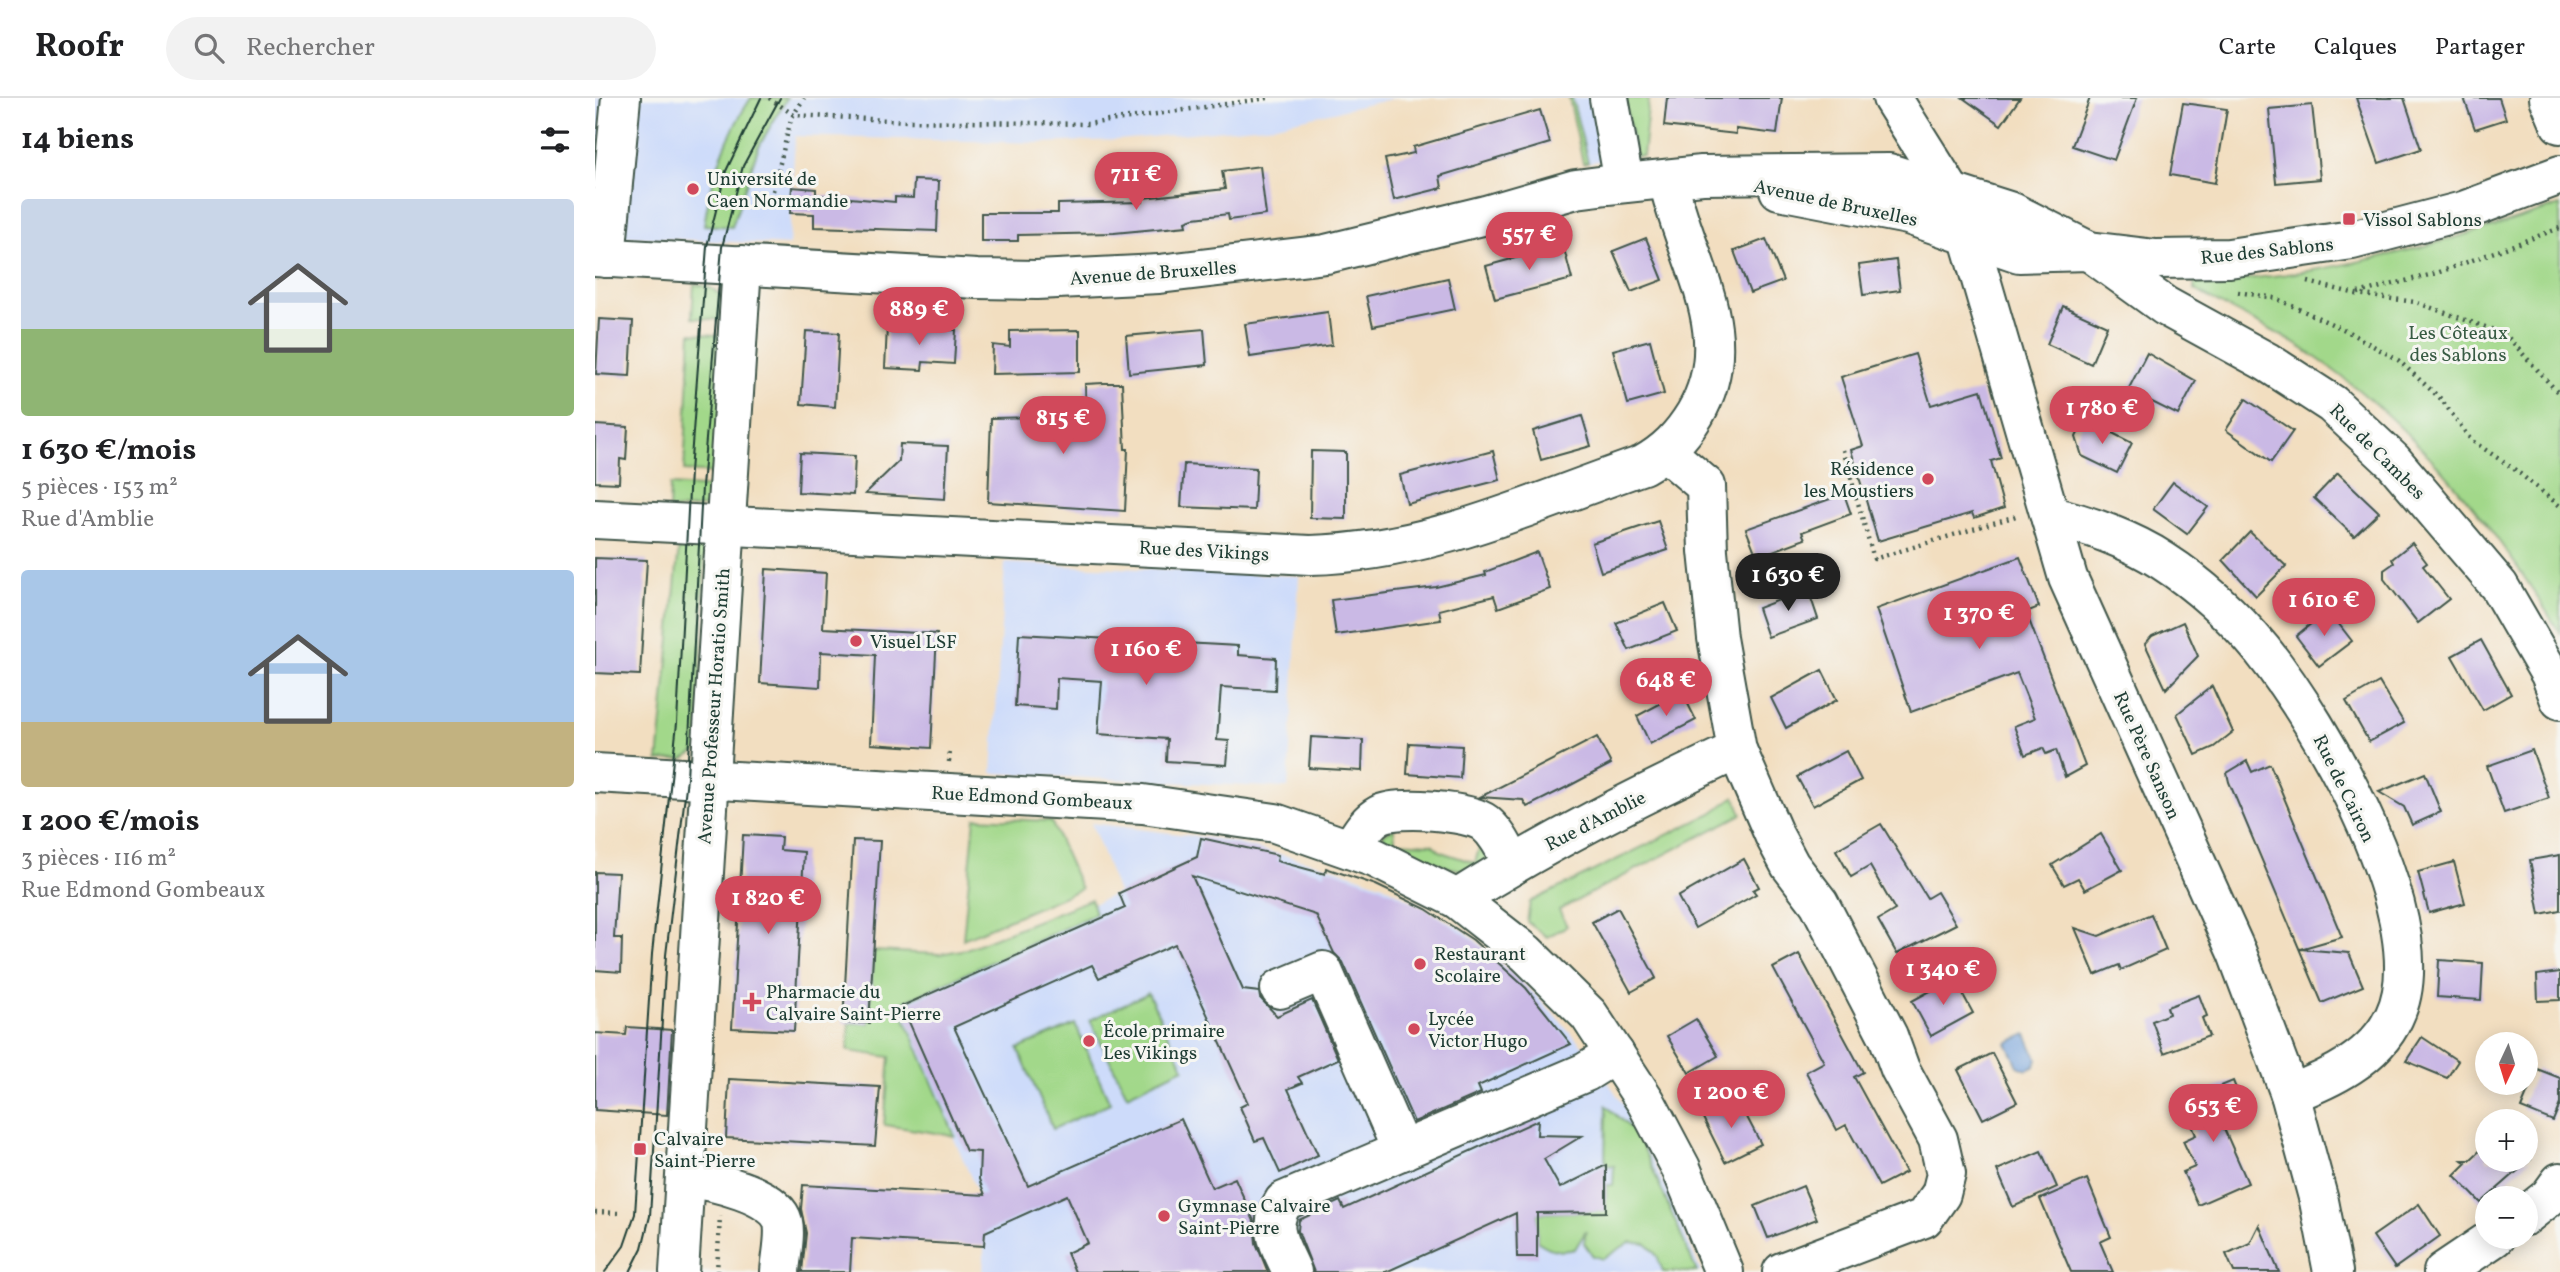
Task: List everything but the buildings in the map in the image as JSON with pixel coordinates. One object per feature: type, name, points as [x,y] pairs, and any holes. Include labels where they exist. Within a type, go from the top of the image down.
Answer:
[{"type":"street","points":[[601,258],[621,98]]},
{"type":"street","points":[[1609,98],[1623,183]]},
{"type":"street","name":"Rue Père Sanson","points":[[1892,98],[1951,192],[1968,236],[2034,516],[2069,578],[2238,953],[2290,1094],[2319,1201],[2333,1272]]},
{"type":"street","points":[[2549,98],[2560,124]]},
{"type":"street","name":"Avenue de Bruxelles","points":[[601,258],[1037,280],[1159,274],[1326,254],[1462,222],[1576,189],[1685,177],[1889,173],[1951,192]]},
{"type":"street","name":"Rue des Sablons","points":[[1968,236],[2019,253],[2089,251],[2156,259],[2229,258],[2352,240],[2463,211],[2560,175]]},
{"type":"street","points":[[1685,177],[1672,203],[1709,304],[1714,345],[1713,366],[1704,397],[1687,428],[1666,452],[1706,486],[1708,551],[1717,638],[1738,750],[1774,835],[1790,865],[1819,903],[1888,1035],[1900,1069],[1938,1139],[1945,1174],[1941,1194],[1924,1218],[1782,1272]]},
{"type":"street","name":"Avenue de Bruxelles","points":[[1685,177],[1908,215],[1968,236]]},
{"type":"street","name":"Rue des Sablons","points":[[1951,192],[2012,212],[2089,251]]},
{"type":"street","name":"Rue de Cambes","points":[[2089,251],[2165,306],[2267,362],[2332,404],[2383,452],[2452,528],[2499,586],[2550,674],[2560,700]]},
{"type":"street","name":"Avenue Professeur Horatio Smith","points":[[679,1272],[704,1181],[708,779],[742,265]]},
{"type":"street","name":"Rue des Vikings","points":[[595,519],[1340,554],[1378,551],[1472,528],[1643,465],[1666,452]]},
{"type":"street","name":"Rue de Cairon","points":[[2034,516],[2079,522],[2162,560],[2227,613],[2260,648],[2314,723],[2336,760],[2368,832],[2390,888],[2400,932],[2405,973],[2399,1005],[2373,1049],[2313,1086],[2290,1094]]},
{"type":"street","name":"Rue d'Amblie","points":[[1457,899],[1512,863],[1608,812],[1738,750]]},
{"type":"street","name":"Rue Edmond Gombeaux","points":[[595,773],[1143,804],[1211,812],[1275,824],[1351,848],[1457,899],[1526,953],[1580,1006],[1646,1102],[1681,1168],[1724,1272]]},
{"type":"street","points":[[1351,848],[1364,829],[1382,813],[1442,813],[1472,816],[1484,822],[1498,836],[1512,863]]},
{"type":"street","points":[[1280,989],[1323,971],[1402,1151]]},
{"type":"street","points":[[1292,1272],[1275,1232],[1275,1215],[1285,1201],[1586,1072],[1615,1054]]},
{"type":"street","points":[[704,1181],[753,1195],[773,1208],[783,1221],[780,1272]]},
{"type":"street","points":[[2538,1206],[2549,1197],[2560,1182]]},
{"type":"street","points":[[2443,1272],[2477,1249]]},
{"type":"path","points":[[769,98],[794,115],[906,121],[1088,124],[1268,98]]},
{"type":"path","points":[[773,191],[794,115],[804,98]]},
{"type":"path","points":[[2356,294],[2437,272],[2560,228]]},
{"type":"path","points":[[2303,280],[2356,294],[2415,302],[2505,334],[2560,395]]},
{"type":"path","points":[[2229,291],[2275,298],[2344,330],[2398,360],[2441,399],[2471,440],[2560,506]]},
{"type":"path","points":[[1843,450],[1874,559],[2034,516]]},
{"type":"path","points":[[704,1181],[717,1272]]},
{"type":"path","points":[[595,1212],[619,1213]]},
{"type":"shaded area","name":"Université de Caen Normandie","points":[[595,98],[1396,98],[1276,125],[1118,140],[1038,143],[795,136],[789,245],[595,235]]},
{"type":"shaded area","points":[[1569,98],[1649,98],[1643,156],[1583,163]]},
{"type":"shaded area","points":[[1005,563],[1299,576],[1288,788],[992,773]]},
{"type":"shaded area","name":"Lycée Victor Hugo","points":[[1091,823],[1218,839],[1332,867],[1383,885],[1465,931],[1537,996],[1585,1048],[1627,1110],[1667,1190],[1701,1272],[1277,1272],[1235,1178],[1212,1188],[1180,1119],[1058,1173],[1088,1243],[1075,1272],[983,1272],[986,1212],[891,994],[1118,893]]},
{"type":"green space","points":[[751,98],[787,98],[758,148],[732,227],[704,225],[720,159]]},
{"type":"green space","points":[[1569,98],[1572,98],[1588,162],[1583,163]]},
{"type":"green space","points":[[1624,98],[1649,98],[1643,156],[1636,157]]},
{"type":"green space","name":"Les Côteaux des Sablons","points":[[2560,205],[2560,633],[2506,551],[2477,513],[2447,476],[2379,408],[2302,348],[2194,289],[2195,282],[2289,274],[2380,257]]},
{"type":"green space","points":[[694,284],[719,294],[726,320],[692,318]]},
{"type":"green space","points":[[691,333],[725,336],[717,473],[684,471]]},
{"type":"green space","points":[[670,485],[716,488],[707,507],[669,510]]},
{"type":"green space","points":[[680,536],[700,541],[705,547],[698,750],[684,759],[658,761]]},
{"type":"green space","points":[[1735,796],[1742,814],[1559,910],[1567,926],[1547,937],[1527,922],[1530,902],[1712,813]]},
{"type":"green space","points":[[975,818],[1051,821],[1081,889],[963,939]]},
{"type":"green space","points":[[1394,828],[1395,842],[1432,844],[1441,852],[1475,863],[1480,845],[1487,842],[1489,864],[1466,871],[1447,867],[1385,840],[1383,834]]},
{"type":"green space","points":[[1091,899],[1095,914],[899,1004],[955,1136],[884,1125],[890,1057],[848,1051],[849,1023],[869,1023],[873,951],[940,954],[966,949]]},
{"type":"green space","points":[[1148,993],[1184,1068],[1127,1095],[1090,1020]]},
{"type":"green space","points":[[1075,1024],[1110,1103],[1053,1129],[1018,1049]]},
{"type":"green space","points":[[1606,1106],[1638,1135],[1697,1272],[1663,1272],[1657,1256],[1647,1244],[1630,1242],[1603,1259],[1593,1256],[1584,1243],[1586,1231],[1575,1249],[1555,1250],[1537,1241],[1537,1213],[1606,1211],[1606,1185],[1613,1185],[1614,1166],[1605,1165]]},
{"type":"water","points":[[2026,1034],[2037,1059],[2035,1066],[2027,1070],[2018,1066],[2007,1043]]},
{"type":"tram line","points":[[605,1272],[624,1246],[635,1214],[652,954],[677,723],[690,472],[707,246],[726,171],[761,98]]},
{"type":"tram line","points":[[630,1272],[642,1248],[650,1216],[666,955],[687,778],[702,487],[722,247],[743,166],[780,98]]},
{"type":"place","name":"Université de Caen Normandie","points":[[693,189]]},
{"type":"place","name":"Vissol Sablons","points":[[2349,219]]},
{"type":"place","name":"Résidence les Moustiers","points":[[1928,479]]},
{"type":"place","name":"Visuel LSF","points":[[856,641]]},
{"type":"place","name":"Restaurant Scolaire","points":[[1420,964]]},
{"type":"place","name":"Pharmacie du Calvaire Saint-Pierre","points":[[752,1002]]},
{"type":"place","name":"Lycée Victor Hugo","points":[[1414,1029]]},
{"type":"place","name":"École primaire Les Vikings","points":[[1089,1041]]},
{"type":"place","name":"Calvaire Saint-Pierre","points":[[640,1149]]},
{"type":"place","name":"Gymnase Calvaire Saint-Pierre","points":[[1164,1216]]}]
